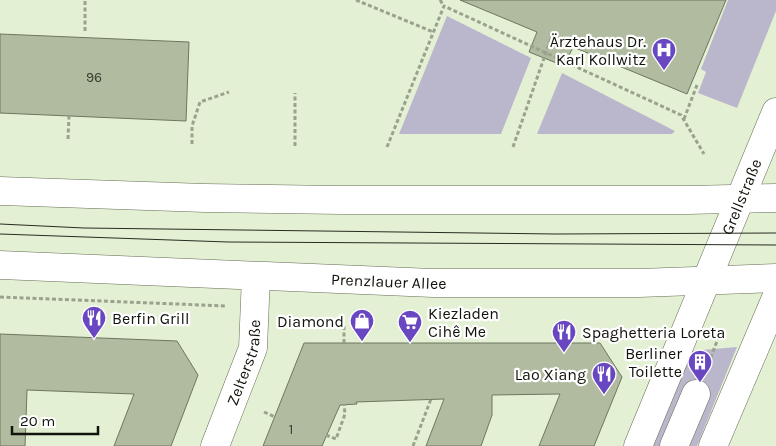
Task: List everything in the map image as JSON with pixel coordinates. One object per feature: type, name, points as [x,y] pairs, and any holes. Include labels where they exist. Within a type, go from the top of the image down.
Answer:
[{"type":"main road","name":"Grellstraße","points":[[638,446],[776,112]]},
{"type":"main road","points":[[0,191],[263,199],[687,200],[776,198]]},
{"type":"main road","name":"Prenzlauer Allee","points":[[0,265],[433,283],[705,281],[776,278]]},
{"type":"main road","name":"Zelterstraße","points":[[215,446],[254,348],[256,276]]},
{"type":"main road","points":[[712,446],[776,298]]},
{"type":"main road","points":[[674,446],[696,394]]},
{"type":"path","points":[[85,0],[85,31]]},
{"type":"path","points":[[356,0],[433,32]]},
{"type":"path","points":[[440,0],[444,6],[681,115],[704,154]]},
{"type":"path","points":[[387,147],[444,6]]},
{"type":"path","points":[[513,147],[545,52],[552,38]]},
{"type":"path","points":[[684,120],[697,85]]},
{"type":"path","points":[[192,144],[192,126],[200,102],[229,92]]},
{"type":"path","points":[[295,94],[295,146]]},
{"type":"path","points":[[68,139],[69,116]]},
{"type":"path","points":[[344,326],[344,343]]},
{"type":"path","points":[[715,328],[730,327]]},
{"type":"path","points":[[413,446],[431,399]]},
{"type":"path","points":[[326,435],[336,438],[345,414],[344,404]]},
{"type":"path","points":[[264,412],[275,417]]},
{"type":"shaded area","points":[[728,0],[776,0],[776,11],[737,108],[698,93],[706,72],[701,69]]},
{"type":"shaded area","points":[[447,16],[531,58],[501,134],[399,134]]},
{"type":"shaded area","points":[[562,73],[675,131],[672,134],[537,134]]},
{"type":"shaded area","points":[[737,347],[697,446],[651,446],[690,351]]},
{"type":"building","name":"Ärztehaus Dr. Karl Kollwitz","points":[[460,0],[726,0],[687,94],[573,47],[564,66],[529,52],[537,32]]},
{"type":"building","points":[[0,34],[189,42],[186,121],[0,113]]},
{"type":"building","points":[[0,334],[177,341],[198,375],[171,446],[114,446],[134,394],[27,390],[25,446],[0,446]]},
{"type":"building","points":[[304,343],[600,343],[622,377],[594,446],[539,446],[560,394],[492,395],[492,415],[481,446],[426,446],[444,399],[356,402],[357,404],[340,405],[322,446],[263,446]]},
{"type":"tram line","points":[[0,224],[84,228],[556,234],[776,233]]},
{"type":"tram line","points":[[0,234],[228,242],[776,245]]},
{"type":"place","name":"Ärztehaus Dr. Karl Kollwitz","points":[[664,71]]},
{"type":"place","name":"Berfin Grill","points":[[94,339]]},
{"type":"place","name":"Diamond","points":[[362,342]]},
{"type":"place","name":"Kiezladen Cihê Me","points":[[410,343]]},
{"type":"place","name":"Spaghetteria Loreta","points":[[564,353]]},
{"type":"place","name":"Berliner Toilette","points":[[700,383]]},
{"type":"place","name":"Lao Xiang","points":[[604,395]]}]
